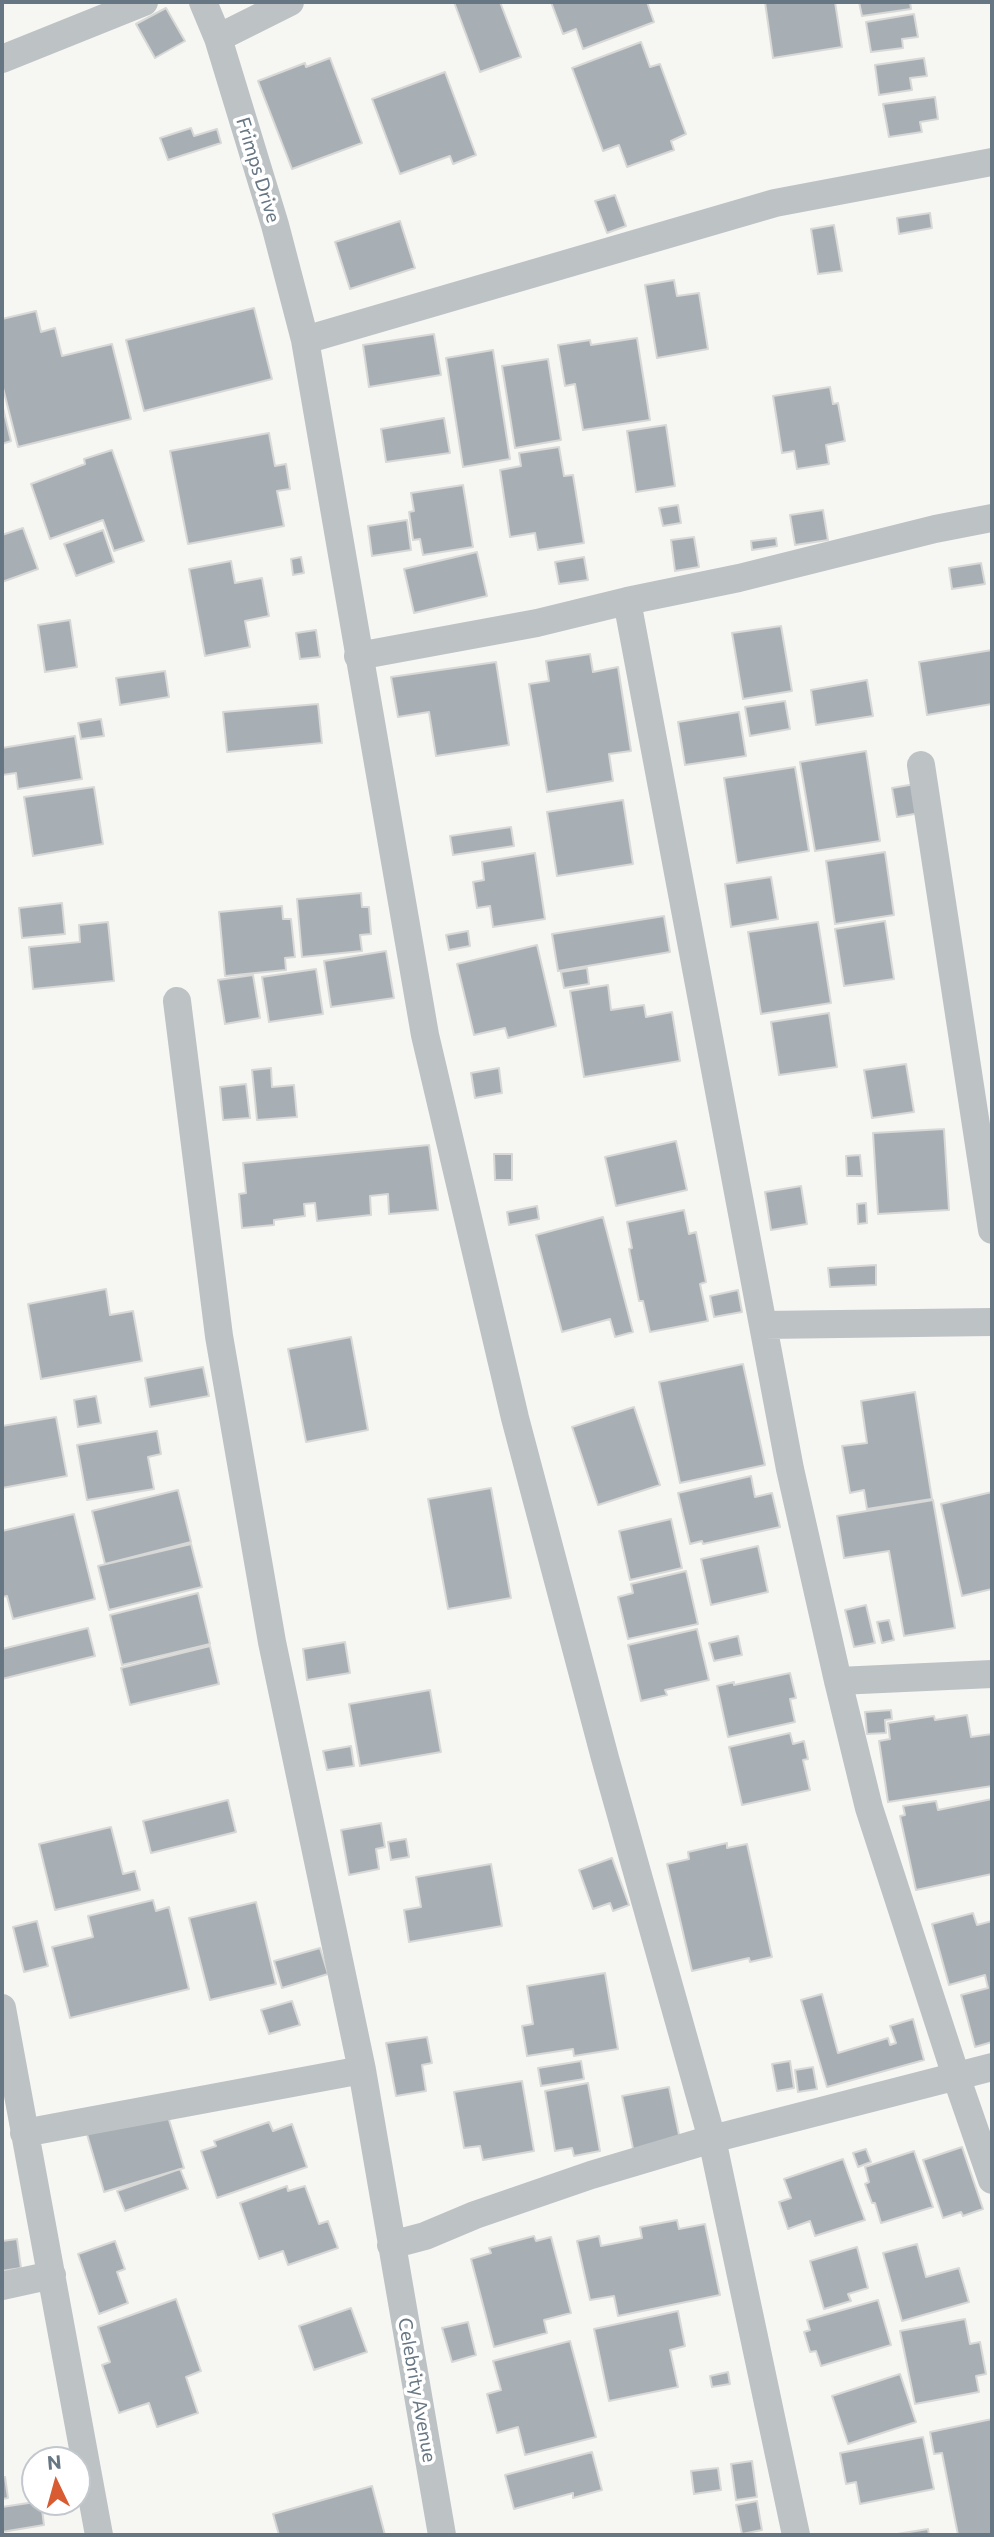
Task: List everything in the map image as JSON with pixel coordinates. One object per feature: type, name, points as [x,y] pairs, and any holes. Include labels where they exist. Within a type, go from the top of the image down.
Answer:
[{"type":"street","points":[[2,59],[144,2]]},
{"type":"street","name":"Frimps Drive","points":[[203,2],[218,38],[275,225],[305,340],[425,1035],[515,1418],[605,1758],[712,2139],[796,2535]]},
{"type":"street","points":[[218,38],[290,2]]},
{"type":"street","points":[[305,340],[775,203],[992,162]]},
{"type":"street","points":[[358,656],[537,623],[992,518]]},
{"type":"street","points":[[627,601],[790,1469],[838,1681],[869,1808],[992,2180]]},
{"type":"street","points":[[921,765],[992,1230]]},
{"type":"street","name":"Celebrity Avenue","points":[[177,1001],[223,1363],[272,1642],[362,2070],[442,2535]]},
{"type":"street","points":[[764,1325],[992,1322]]},
{"type":"street","points":[[838,1681],[992,1674]]},
{"type":"street","points":[[2,2008],[99,2535]]},
{"type":"street","points":[[391,2245],[425,2236],[475,2215],[591,2175],[712,2139],[992,2067]]},
{"type":"street","points":[[24,2133],[362,2070]]},
{"type":"street","points":[[2,2286],[52,2275]]},
{"type":"building","points":[[454,2],[500,2],[521,57],[480,72]]},
{"type":"building","points":[[551,2],[647,2],[654,22],[583,49],[576,29],[563,34]]},
{"type":"building","points":[[765,2],[835,2],[842,47],[773,58]]},
{"type":"building","points":[[859,2],[910,2],[911,9],[862,16]]},
{"type":"building","points":[[166,8],[185,41],[155,58],[136,24]]},
{"type":"building","points":[[914,14],[918,37],[902,39],[903,48],[871,52],[866,22]]},
{"type":"building","points":[[641,42],[650,67],[660,64],[686,134],[671,141],[674,150],[627,167],[619,145],[603,151],[572,68]]},
{"type":"building","points":[[330,58],[362,143],[292,169],[258,81],[305,63],[306,67]]},
{"type":"building","points":[[924,58],[927,76],[910,78],[912,90],[879,95],[875,65]]},
{"type":"building","points":[[445,72],[476,155],[453,164],[450,156],[400,174],[372,99]]},
{"type":"building","points":[[935,97],[938,119],[920,122],[922,132],[889,137],[883,104]]},
{"type":"building","points":[[191,128],[194,136],[217,129],[221,143],[168,160],[160,138]]},
{"type":"building","points":[[615,195],[626,226],[607,233],[595,201]]},
{"type":"building","points":[[930,213],[932,228],[899,234],[897,218]]},
{"type":"building","points":[[400,221],[415,268],[350,289],[335,242]]},
{"type":"building","points":[[834,225],[842,271],[818,274],[811,229]]},
{"type":"building","points":[[674,280],[677,296],[699,293],[708,349],[657,358],[645,285]]},
{"type":"building","points":[[254,308],[272,379],[144,411],[126,340]]},
{"type":"building","points":[[36,311],[41,332],[55,328],[62,356],[112,344],[131,419],[18,447],[2,384],[2,319]]},
{"type":"building","points":[[434,334],[441,375],[369,387],[363,345]]},
{"type":"building","points":[[637,338],[650,420],[583,430],[575,384],[565,386],[558,345],[590,340],[591,345]]},
{"type":"building","points":[[493,350],[510,459],[463,467],[446,358]]},
{"type":"building","points":[[548,359],[561,440],[515,448],[502,366]]},
{"type":"building","points":[[830,387],[833,404],[838,403],[845,441],[826,445],[829,464],[797,469],[794,451],[782,453],[773,396]]},
{"type":"building","points":[[2,404],[11,441],[2,444]]},
{"type":"building","points":[[444,418],[450,453],[386,462],[381,429]]},
{"type":"building","points":[[666,425],[675,486],[636,492],[627,431]]},
{"type":"building","points":[[269,433],[275,466],[286,464],[290,489],[277,491],[284,526],[188,544],[170,451]]},
{"type":"building","points":[[559,447],[564,476],[573,475],[584,543],[538,550],[535,533],[510,537],[500,470],[521,466],[519,453]]},
{"type":"building","points":[[112,450],[144,541],[114,551],[103,520],[50,539],[31,484],[85,464],[84,459]]},
{"type":"building","points":[[463,485],[473,547],[423,555],[420,539],[413,540],[409,512],[414,511],[411,493]]},
{"type":"building","points":[[678,505],[681,523],[663,526],[659,508]]},
{"type":"building","points":[[823,510],[828,540],[795,545],[790,515]]},
{"type":"building","points":[[407,520],[411,550],[372,556],[368,526]]},
{"type":"building","points":[[23,528],[38,569],[2,582],[2,535]]},
{"type":"building","points":[[103,530],[114,562],[76,576],[64,544]]},
{"type":"building","points":[[694,537],[699,567],[675,571],[671,540]]},
{"type":"building","points":[[776,538],[777,546],[752,550],[751,541]]},
{"type":"building","points":[[477,552],[487,596],[414,613],[404,569]]},
{"type":"building","points":[[301,557],[304,573],[293,575],[291,559]]},
{"type":"building","points":[[584,557],[588,580],[559,584],[555,562]]},
{"type":"building","points":[[231,561],[235,583],[262,578],[269,616],[245,621],[250,647],[205,656],[189,569]]},
{"type":"building","points":[[981,563],[985,584],[952,589],[949,568]]},
{"type":"building","points":[[70,620],[77,667],[45,672],[38,625]]},
{"type":"building","points":[[781,626],[792,691],[743,699],[732,633]]},
{"type":"building","points":[[316,630],[320,657],[300,659],[296,633]]},
{"type":"building","points":[[992,650],[992,704],[927,715],[919,662]]},
{"type":"building","points":[[590,654],[593,672],[618,667],[631,751],[609,754],[613,781],[547,792],[529,684],[549,681],[546,661]]},
{"type":"building","points":[[496,662],[509,745],[436,756],[429,712],[398,717],[391,677]]},
{"type":"building","points":[[165,671],[169,697],[120,705],[116,678]]},
{"type":"building","points":[[867,680],[873,716],[816,725],[811,690]]},
{"type":"building","points":[[785,701],[790,729],[750,736],[745,707]]},
{"type":"building","points":[[318,704],[322,743],[227,752],[223,712]]},
{"type":"building","points":[[739,712],[746,756],[685,765],[678,722]]},
{"type":"building","points":[[101,719],[104,736],[81,739],[78,723]]},
{"type":"building","points":[[75,736],[82,779],[18,789],[16,773],[2,775],[2,748]]},
{"type":"building","points":[[866,751],[880,841],[815,851],[800,762]]},
{"type":"building","points":[[795,767],[809,851],[737,863],[724,778]]},
{"type":"building","points":[[915,784],[920,813],[897,817],[892,788]]},
{"type":"building","points":[[94,787],[103,844],[33,856],[24,797]]},
{"type":"building","points":[[623,800],[633,864],[557,876],[547,812]]},
{"type":"building","points":[[511,827],[514,846],[453,855],[450,836]]},
{"type":"building","points":[[885,852],[894,915],[835,924],[826,861]]},
{"type":"building","points":[[535,853],[545,919],[493,927],[490,906],[477,908],[473,882],[484,880],[482,862]]},
{"type":"building","points":[[771,877],[778,919],[731,927],[725,884]]},
{"type":"building","points":[[361,893],[362,907],[369,907],[371,934],[360,935],[362,951],[302,957],[297,899]]},
{"type":"building","points":[[62,903],[65,934],[22,938],[19,908]]},
{"type":"building","points":[[282,906],[283,919],[291,919],[295,957],[285,958],[286,970],[225,976],[219,912]]},
{"type":"building","points":[[664,916],[670,952],[558,971],[552,934]]},
{"type":"building","points":[[885,921],[894,979],[844,986],[835,929]]},
{"type":"building","points":[[108,922],[114,981],[33,989],[29,947],[80,942],[79,925]]},
{"type":"building","points":[[818,922],[831,1003],[761,1014],[748,932]]},
{"type":"building","points":[[468,931],[470,946],[449,950],[446,935]]},
{"type":"building","points":[[537,945],[556,1026],[508,1038],[505,1028],[474,1035],[457,964]]},
{"type":"building","points":[[386,951],[394,998],[331,1007],[324,961]]},
{"type":"building","points":[[587,968],[589,984],[564,988],[561,972]]},
{"type":"building","points":[[316,969],[323,1014],[269,1022],[262,977]]},
{"type":"building","points":[[253,975],[260,1018],[225,1024],[218,980]]},
{"type":"building","points":[[608,985],[611,1010],[644,1005],[646,1017],[672,1012],[680,1061],[584,1077],[570,991]]},
{"type":"building","points":[[829,1013],[837,1067],[779,1075],[771,1022]]},
{"type":"building","points":[[906,1064],[914,1112],[872,1118],[864,1070]]},
{"type":"building","points":[[271,1068],[272,1087],[294,1085],[297,1117],[257,1120],[252,1070]]},
{"type":"building","points":[[499,1068],[502,1093],[475,1098],[471,1073]]},
{"type":"building","points":[[246,1084],[250,1118],[223,1120],[220,1087]]},
{"type":"building","points":[[944,1129],[949,1210],[878,1214],[873,1133]]},
{"type":"building","points":[[676,1141],[687,1190],[616,1206],[605,1157]]},
{"type":"building","points":[[429,1145],[438,1210],[389,1214],[388,1194],[370,1196],[371,1215],[317,1221],[315,1203],[304,1204],[305,1216],[274,1220],[274,1225],[242,1228],[239,1194],[246,1193],[243,1163]]},
{"type":"building","points":[[494,1154],[512,1154],[512,1180],[495,1180]]},
{"type":"building","points":[[860,1155],[862,1176],[847,1176],[846,1156]]},
{"type":"building","points":[[801,1186],[807,1224],[771,1230],[765,1192]]},
{"type":"building","points":[[866,1203],[867,1223],[858,1224],[857,1204]]},
{"type":"building","points":[[537,1206],[539,1219],[509,1225],[507,1212]]},
{"type":"building","points":[[684,1210],[689,1234],[696,1232],[706,1282],[700,1284],[708,1321],[650,1332],[643,1301],[639,1301],[627,1222]]},
{"type":"building","points":[[603,1217],[633,1332],[615,1337],[610,1319],[562,1332],[536,1235]]},
{"type":"building","points":[[876,1265],[876,1285],[830,1287],[828,1268]]},
{"type":"building","points":[[106,1289],[110,1315],[133,1311],[142,1361],[41,1379],[28,1304]]},
{"type":"building","points":[[738,1290],[742,1312],[714,1317],[710,1296]]},
{"type":"building","points":[[351,1337],[368,1430],[306,1442],[288,1349]]},
{"type":"building","points":[[743,1364],[765,1465],[680,1483],[659,1382]]},
{"type":"building","points":[[203,1367],[209,1396],[150,1407],[145,1378]]},
{"type":"building","points":[[915,1392],[932,1499],[867,1509],[864,1490],[850,1493],[842,1446],[867,1443],[861,1401]]},
{"type":"building","points":[[96,1396],[101,1423],[78,1427],[74,1400]]},
{"type":"building","points":[[634,1407],[660,1485],[598,1505],[572,1427]]},
{"type":"building","points":[[56,1417],[67,1476],[2,1488],[2,1426]]},
{"type":"building","points":[[157,1431],[161,1454],[148,1457],[154,1489],[87,1500],[77,1445]]},
{"type":"building","points":[[751,1476],[755,1497],[772,1493],[780,1527],[703,1544],[702,1541],[690,1544],[678,1493]]},
{"type":"building","points":[[491,1488],[511,1598],[448,1609],[428,1499]]},
{"type":"building","points":[[178,1490],[191,1542],[105,1564],[92,1511]]},
{"type":"building","points":[[992,1492],[992,1589],[962,1596],[941,1504]]},
{"type":"building","points":[[933,1500],[955,1628],[904,1636],[889,1551],[844,1558],[837,1516]]},
{"type":"building","points":[[74,1514],[95,1599],[13,1619],[7,1596],[2,1597],[2,1531]]},
{"type":"building","points":[[671,1519],[682,1568],[630,1580],[619,1531]]},
{"type":"building","points":[[191,1544],[202,1587],[109,1610],[98,1566]]},
{"type":"building","points":[[758,1546],[768,1592],[711,1605],[701,1559]]},
{"type":"building","points":[[686,1571],[698,1624],[628,1639],[618,1597],[633,1593],[631,1584]]},
{"type":"building","points":[[198,1593],[210,1644],[122,1665],[110,1615]]},
{"type":"building","points":[[866,1605],[875,1643],[854,1647],[845,1610]]},
{"type":"building","points":[[889,1620],[894,1640],[882,1643],[877,1622]]},
{"type":"building","points":[[88,1628],[95,1656],[2,1679],[2,1649]]},
{"type":"building","points":[[697,1629],[709,1680],[665,1690],[667,1695],[641,1701],[628,1645]]},
{"type":"building","points":[[738,1636],[742,1655],[714,1661],[709,1643]]},
{"type":"building","points":[[345,1642],[350,1673],[307,1680],[303,1649]]},
{"type":"building","points":[[210,1646],[219,1684],[130,1705],[121,1668]]},
{"type":"building","points":[[790,1673],[796,1698],[790,1699],[795,1722],[728,1737],[717,1686]]},
{"type":"building","points":[[430,1690],[441,1752],[360,1766],[349,1704]]},
{"type":"building","points":[[891,1710],[892,1719],[885,1720],[886,1733],[867,1734],[865,1712]]},
{"type":"building","points":[[967,1715],[971,1737],[992,1734],[992,1786],[888,1802],[879,1741],[890,1739],[888,1723],[934,1716],[935,1720]]},
{"type":"building","points":[[790,1733],[793,1744],[804,1741],[808,1759],[803,1760],[810,1790],[742,1805],[729,1747]]},
{"type":"building","points":[[351,1746],[354,1766],[327,1770],[323,1751]]},
{"type":"building","points":[[992,1799],[992,1874],[916,1890],[900,1816],[905,1815],[903,1806],[936,1801],[938,1810]]},
{"type":"building","points":[[228,1800],[236,1832],[151,1853],[143,1821]]},
{"type":"building","points":[[381,1823],[385,1847],[376,1849],[379,1869],[349,1875],[341,1830]]},
{"type":"building","points":[[111,1827],[123,1874],[135,1871],[140,1890],[55,1910],[39,1844]]},
{"type":"building","points":[[406,1839],[409,1857],[391,1860],[388,1842]]},
{"type":"building","points":[[727,1843],[727,1848],[747,1844],[772,1957],[750,1962],[749,1958],[692,1971],[667,1864],[689,1859],[688,1852]]},
{"type":"building","points":[[612,1858],[629,1905],[613,1911],[610,1903],[593,1909],[579,1870]]},
{"type":"building","points":[[491,1864],[502,1926],[409,1942],[404,1910],[421,1907],[416,1877]]},
{"type":"building","points":[[153,1900],[156,1911],[169,1907],[189,1989],[70,2018],[52,1947],[93,1937],[88,1916]]},
{"type":"building","points":[[256,1902],[276,1984],[210,2000],[189,1918]]},
{"type":"building","points":[[973,1913],[977,1925],[992,1921],[992,2042],[975,2047],[961,1995],[988,1988],[985,1975],[949,1985],[932,1924]]},
{"type":"building","points":[[37,1921],[48,1966],[24,1972],[13,1927]]},
{"type":"building","points":[[320,1948],[328,1974],[282,1988],[274,1961]]},
{"type":"building","points":[[605,1973],[618,2049],[574,2056],[573,2049],[527,2056],[522,2026],[533,2024],[527,1986]]},
{"type":"building","points":[[822,1994],[838,2053],[888,2038],[890,2045],[896,2043],[890,2026],[913,2019],[924,2060],[827,2087],[801,2000]]},
{"type":"building","points":[[292,2001],[300,2025],[269,2034],[261,2010]]},
{"type":"building","points":[[427,2037],[432,2063],[422,2065],[426,2091],[396,2096],[386,2043]]},
{"type":"building","points":[[581,2061],[584,2079],[541,2086],[538,2068]]},
{"type":"building","points":[[790,2061],[794,2088],[777,2091],[772,2064]]},
{"type":"building","points":[[813,2067],[817,2089],[798,2092],[795,2070]]},
{"type":"building","points":[[522,2081],[534,2151],[483,2160],[480,2146],[464,2148],[454,2092]]},
{"type":"building","points":[[588,2083],[600,2151],[574,2156],[572,2148],[555,2151],[545,2091]]},
{"type":"building","points":[[669,2087],[681,2144],[634,2153],[622,2096]]},
{"type":"building","points":[[165,2107],[184,2168],[104,2192],[86,2131]]},
{"type":"building","points":[[269,2122],[273,2131],[292,2124],[307,2167],[217,2198],[201,2151],[216,2146],[214,2141]]},
{"type":"building","points":[[962,2147],[983,2209],[963,2216],[961,2212],[943,2218],[923,2160]]},
{"type":"building","points":[[866,2149],[871,2162],[858,2167],[853,2153]]},
{"type":"building","points":[[914,2151],[933,2207],[881,2223],[865,2184],[869,2182],[865,2167]]},
{"type":"building","points":[[843,2159],[865,2220],[815,2236],[810,2221],[788,2229],[779,2202],[791,2198],[784,2179]]},
{"type":"building","points":[[180,2169],[188,2189],[125,2211],[117,2191]]},
{"type":"building","points":[[287,2186],[288,2191],[305,2186],[319,2224],[328,2221],[338,2248],[288,2265],[283,2251],[259,2259],[240,2203]]},
{"type":"building","points":[[677,2220],[679,2229],[705,2224],[720,2295],[618,2316],[614,2296],[590,2300],[577,2241],[599,2236],[601,2246],[642,2238],[640,2227]]},
{"type":"building","points":[[534,2236],[536,2241],[551,2237],[571,2313],[544,2320],[547,2333],[494,2347],[471,2259],[491,2253],[489,2248]]},
{"type":"building","points":[[17,2239],[21,2268],[2,2271],[2,2241]]},
{"type":"building","points":[[115,2241],[125,2269],[117,2272],[128,2303],[99,2314],[78,2254]]},
{"type":"building","points":[[917,2244],[926,2277],[959,2268],[969,2302],[902,2321],[883,2253]]},
{"type":"building","points":[[857,2247],[868,2288],[848,2294],[851,2301],[824,2309],[810,2261]]},
{"type":"building","points":[[176,2299],[201,2371],[186,2377],[198,2413],[157,2427],[149,2403],[119,2413],[102,2365],[110,2362],[98,2327]]},
{"type":"building","points":[[878,2300],[891,2345],[821,2366],[816,2351],[810,2352],[804,2332],[810,2330],[807,2320]]},
{"type":"building","points":[[351,2308],[367,2352],[314,2370],[299,2326]]},
{"type":"building","points":[[678,2311],[685,2346],[670,2350],[678,2387],[609,2401],[594,2329]]},
{"type":"building","points":[[965,2319],[970,2344],[980,2342],[986,2374],[976,2376],[979,2392],[915,2404],[900,2331]]},
{"type":"building","points":[[468,2322],[476,2355],[452,2362],[442,2328]]},
{"type":"building","points":[[570,2341],[596,2437],[525,2455],[518,2427],[497,2433],[487,2394],[501,2390],[493,2361]]},
{"type":"building","points":[[728,2372],[730,2384],[712,2387],[710,2376]]},
{"type":"building","points":[[900,2374],[916,2422],[848,2444],[832,2396]]},
{"type":"building","points":[[992,2419],[992,2535],[958,2535],[942,2453],[934,2454],[930,2432]]},
{"type":"building","points":[[923,2437],[934,2489],[860,2504],[856,2482],[846,2484],[840,2453]]},
{"type":"building","points":[[592,2452],[602,2490],[573,2498],[573,2493],[514,2509],[505,2475]]},
{"type":"building","points":[[752,2461],[757,2497],[736,2500],[731,2464]]},
{"type":"building","points":[[718,2468],[721,2490],[694,2494],[691,2471]]},
{"type":"building","points":[[2,2477],[5,2477],[8,2498],[2,2499]]},
{"type":"building","points":[[372,2486],[385,2535],[279,2535],[273,2514]]},
{"type":"building","points":[[757,2501],[762,2530],[742,2534],[736,2505]]},
{"type":"building","points":[[21,2504],[21,2516],[43,2516],[44,2525],[2,2532],[2,2507]]},
{"type":"building","points":[[928,2529],[929,2535],[897,2535],[897,2534]]}]
